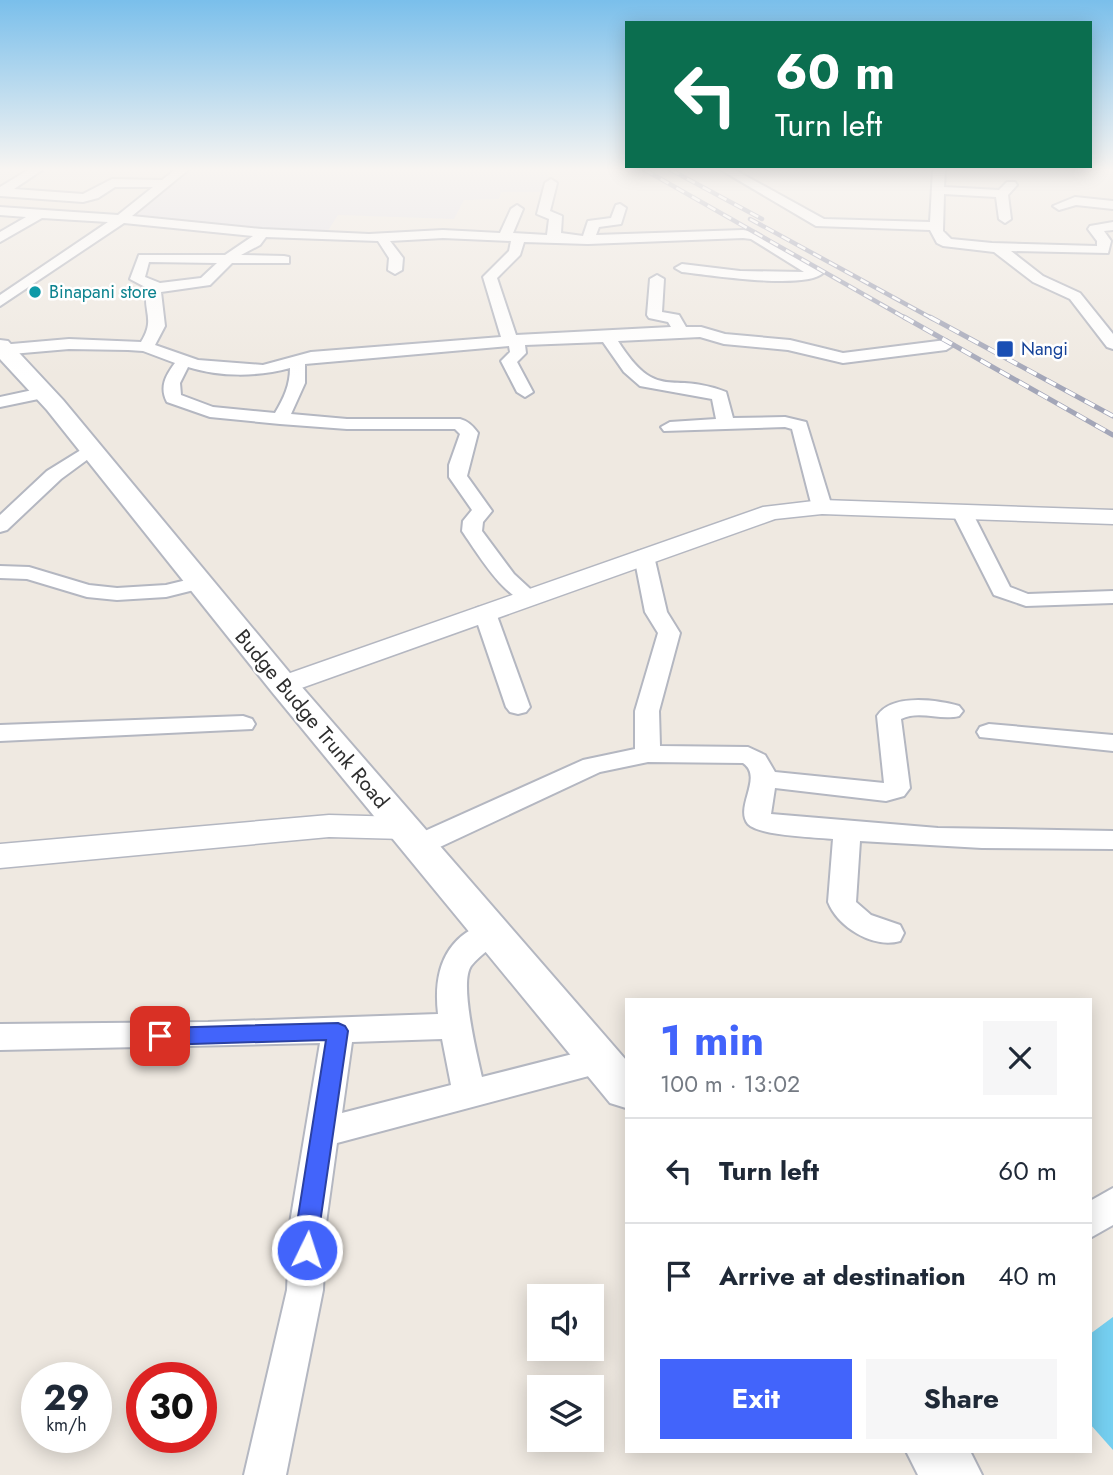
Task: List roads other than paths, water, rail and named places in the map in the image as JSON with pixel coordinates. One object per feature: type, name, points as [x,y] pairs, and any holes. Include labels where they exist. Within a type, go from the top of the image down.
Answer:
[{"type":"main road","name":"Budge Budge Trunk Road","points":[[1,348],[55,405],[283,685],[625,1089]]},
{"type":"main road","points":[[936,1453],[954,1475]]},
{"type":"street","points":[[0,302],[92,239]]},
{"type":"street","points":[[257,239],[230,259],[205,282],[157,287],[137,279],[144,258],[230,259],[284,260]]},
{"type":"street","points":[[382,239],[396,258],[395,270]]},
{"type":"street","points":[[525,393],[509,361],[518,353],[491,277],[515,252],[511,239],[638,239]]},
{"type":"street","points":[[682,268],[751,276],[807,276],[816,273],[756,239]]},
{"type":"street","points":[[941,239],[948,243],[994,247],[1109,251]]},
{"type":"street","points":[[994,247],[1038,279],[1075,296],[1113,344]]},
{"type":"street","points":[[657,279],[654,315],[674,318],[680,332]]},
{"type":"street","points":[[146,347],[159,325],[153,293],[157,287]]},
{"type":"street","points":[[1,348],[96,343],[146,347],[215,369],[263,370],[296,360],[513,341],[680,332],[795,345],[826,356],[843,358],[946,345]]},
{"type":"street","points":[[608,337],[643,381],[657,385],[700,388],[720,396],[726,423]]},
{"type":"street","points":[[280,419],[292,398],[299,376],[296,360]]},
{"type":"street","points":[[184,361],[170,387],[173,398],[210,412],[347,424],[460,424],[469,433],[466,449],[458,460],[458,477],[472,493],[482,511],[473,521],[472,531],[507,578],[529,598]]},
{"type":"street","points":[[0,402],[42,393]]},
{"type":"street","points":[[670,427],[785,422],[800,426],[822,507]]},
{"type":"street","points":[[0,526],[54,475],[89,450]]},
{"type":"street","points":[[283,685],[771,512],[822,507],[1113,517]]},
{"type":"street","points":[[962,512],[1001,591],[1026,600],[1113,597]]},
{"type":"street","points":[[644,556],[656,612],[669,633],[647,711],[648,754]]},
{"type":"street","points":[[0,572],[29,573],[88,591],[117,594],[166,591],[199,583]]},
{"type":"street","points":[[485,613],[518,707]]},
{"type":"street","points":[[764,779],[887,792],[895,790],[897,788],[889,716],[895,710],[904,709],[951,711]]},
{"type":"street","points":[[0,733],[243,724]]},
{"type":"street","points":[[989,732],[1113,743]]},
{"type":"street","points":[[0,856],[330,826],[410,837],[593,766],[648,754],[748,755],[757,759],[762,766],[764,779],[758,818],[764,822],[847,832],[1004,839],[1113,840]]},
{"type":"street","points":[[847,832],[842,902],[845,912],[854,920],[890,933]]},
{"type":"street","points":[[469,1096],[451,990],[453,971],[469,950],[491,932]]},
{"type":"street","points":[[0,1037],[111,1038],[458,1026]]},
{"type":"street","points":[[265,1475],[305,1290],[308,1223],[338,1031]]},
{"type":"street","points":[[323,1132],[600,1060]]},
{"type":"street","points":[[1092,1220],[1113,1204]]},
{"type":"water","points":[[1113,1317],[1113,1450],[1092,1426],[1092,1333]]},
{"type":"railway","points":[[766,239],[907,319]]},
{"type":"railway","points":[[786,239],[933,319]]},
{"type":"railway","points":[[904,317],[1113,435]]},
{"type":"railway","points":[[930,317],[1113,416]]},
{"type":"place","name":"Binapani store","points":[[35,292]]},
{"type":"place","name":"Nangi","points":[[1005,349]]}]
